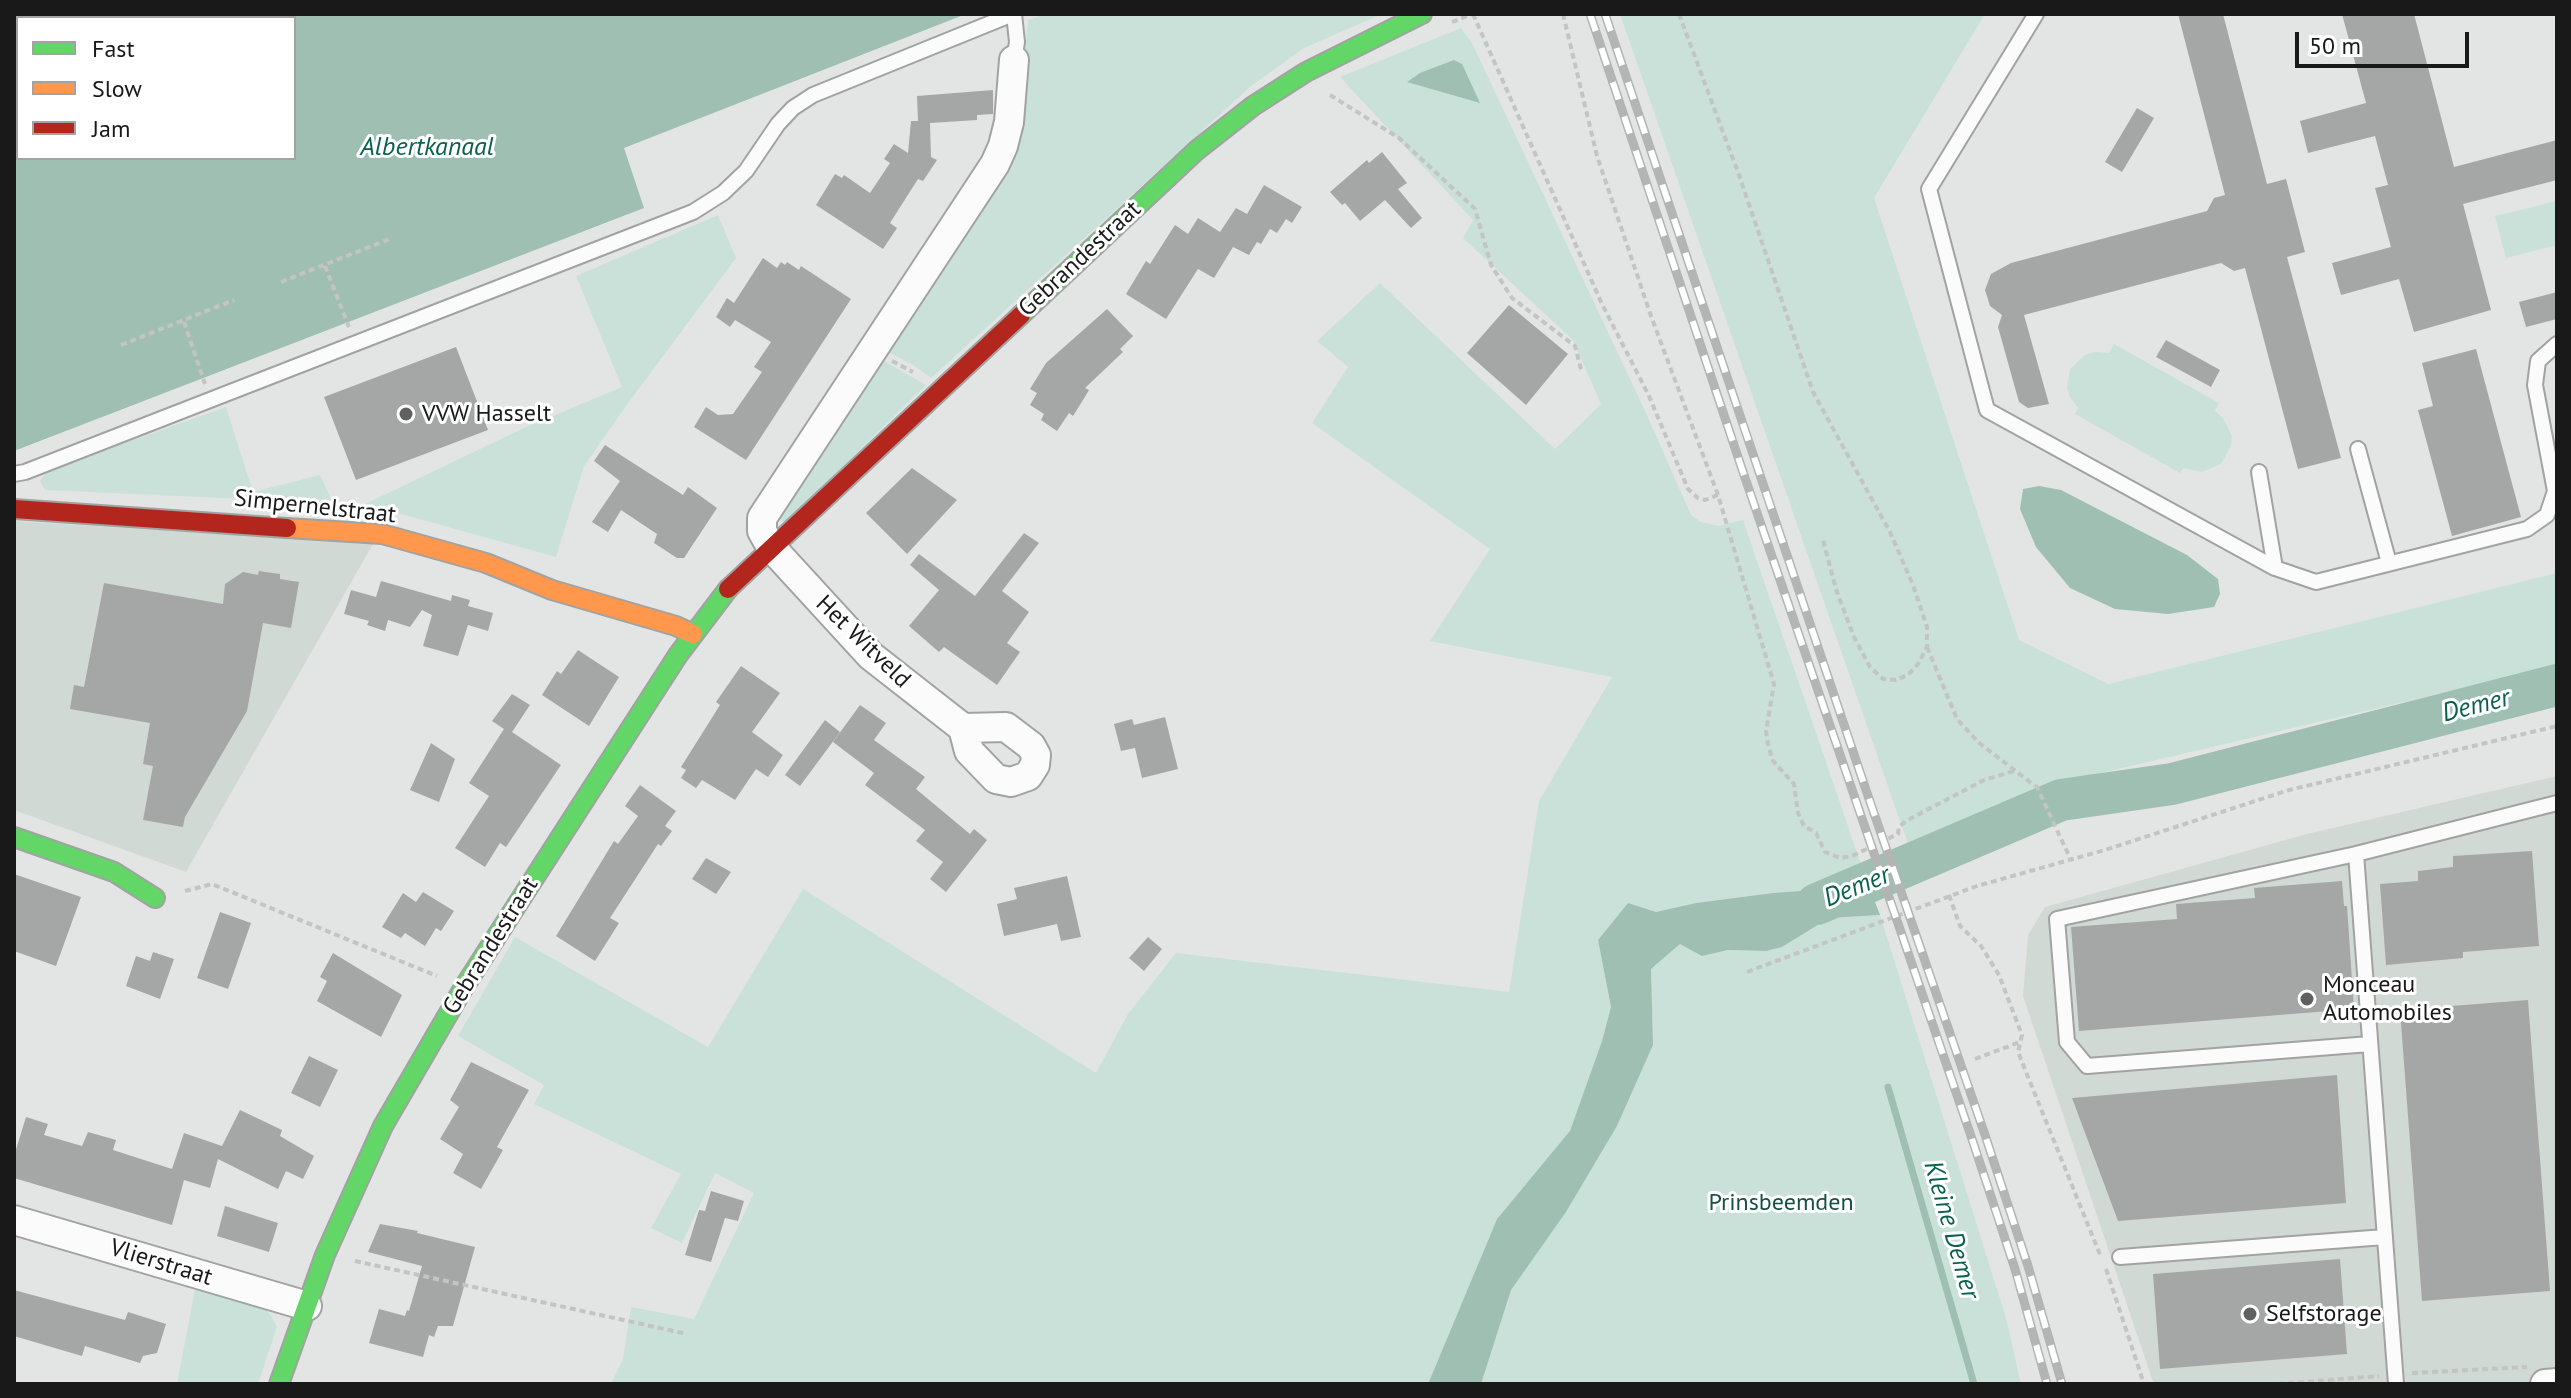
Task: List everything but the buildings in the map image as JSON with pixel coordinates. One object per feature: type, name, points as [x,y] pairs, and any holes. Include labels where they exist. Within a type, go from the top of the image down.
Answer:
[{"type":"street","name":"Gebrandestraat","points":[[279,1384],[325,1255],[383,1126],[464,987],[693,634],[735,581],[1197,150],[1253,106],[1306,72],[1422,14]]},
{"type":"street","points":[[771,547],[762,531],[762,518],[995,164],[1009,122],[1014,60]]},
{"type":"street","name":"Simpernelstraat","points":[[14,509],[382,534],[486,563],[552,590],[676,626],[693,634]]},
{"type":"street","name":"Het Witveld","points":[[771,547],[871,656],[963,728]]},
{"type":"street","points":[[14,837],[114,872],[155,898]]},
{"type":"street","name":"Vlierstraat","points":[[14,1220],[307,1306]]},
{"type":"street","points":[[2536,1375],[2557,1383]]},
{"type":"lane","points":[[20,473],[693,212],[723,193],[746,171],[778,124],[803,102],[1013,14],[1017,42],[1014,60]]},
{"type":"lane","points":[[2036,14],[1929,189],[1987,410],[2275,568],[2316,582],[2527,529],[2547,515],[2555,491],[2535,385],[2538,361],[2557,344]]},
{"type":"lane","points":[[2358,449],[2389,563]]},
{"type":"lane","points":[[2259,472],[2275,568]]},
{"type":"lane","points":[[2370,1044],[2087,1066],[2067,1042],[2057,919],[2356,854],[2557,803]]},
{"type":"lane","points":[[2356,854],[2395,1379]]},
{"type":"lane","points":[[2120,1257],[2385,1237]]},
{"type":"path","points":[[1473,14],[1602,304],[1649,396],[1688,489],[1705,500],[1718,495]]},
{"type":"path","points":[[1563,14],[1597,156],[1651,316],[1718,495],[1774,684],[1766,731],[1768,745],[1773,761],[1794,784],[1798,813],[1804,826],[1816,833],[1825,852],[1840,858],[1852,856],[1898,834],[1899,827],[1906,821],[1984,780],[2014,771]]},
{"type":"path","points":[[1679,14],[1739,175],[1813,392],[1890,532],[1927,627],[1927,647],[1957,719],[1978,742],[2035,785],[2072,858]]},
{"type":"path","points":[[1306,72],[1315,86],[1399,138],[1475,209],[1491,265],[1512,298],[1575,346],[1582,373]]},
{"type":"path","points":[[281,282],[392,238]]},
{"type":"path","points":[[325,266],[352,334]]},
{"type":"path","points":[[121,345],[234,300]]},
{"type":"path","points":[[184,322],[206,386]]},
{"type":"path","points":[[1823,540],[1853,635],[1870,667],[1883,679],[1896,680],[1908,675],[1927,647]]},
{"type":"path","points":[[1747,972],[1949,895],[2289,790],[2557,726]]},
{"type":"path","points":[[155,898],[212,884],[464,987]]},
{"type":"path","points":[[1949,895],[1960,926],[1981,946],[1999,975],[2022,1035],[2018,1052],[2107,1272],[2144,1384]]},
{"type":"path","points":[[1975,1059],[2020,1042]]},
{"type":"path","points":[[325,1255],[687,1334]]},
{"type":"path","points":[[2278,1384],[2536,1375]]},
{"type":"shaded area","points":[[14,521],[373,544],[186,872],[14,810]]},
{"type":"shaded area","points":[[2557,776],[2557,1384],[2155,1384],[2023,996],[2028,935],[2045,907],[2307,834]]},
{"type":"green space","points":[[1046,14],[1382,14],[1304,48],[1251,86],[931,378],[883,349],[1019,118],[1028,20]]},
{"type":"green space","points":[[1620,14],[1985,14],[1874,198],[2019,640],[2108,684],[2557,573],[2557,666],[2101,773],[2001,803],[1908,844]]},
{"type":"green space","points":[[1461,28],[1472,43],[1691,515],[1701,522],[1718,526],[1743,520],[1863,870],[1814,890],[1696,903],[1656,912],[1628,903],[1598,940],[1611,1007],[1570,1132],[1497,1219],[1428,1384],[611,1384],[623,1359],[631,1307],[694,1319],[754,1193],[715,1173],[682,1243],[651,1228],[681,1174],[534,1104],[544,1085],[458,1036],[515,937],[708,1047],[803,889],[1096,1073],[1128,1014],[1176,953],[1509,992],[1539,801],[1612,677],[1430,641],[1490,549],[1312,423],[1348,367],[1317,341],[1380,283],[1555,449],[1601,404],[1573,340],[1463,238],[1473,220],[1340,77]]},
{"type":"green space","points":[[2557,201],[2557,245],[2506,258],[2495,216]]},
{"type":"green space","points":[[718,215],[736,258],[584,466],[556,557],[365,504],[524,428],[622,387],[576,276]]},
{"type":"green space","points":[[2114,344],[2219,403],[2215,411],[2223,418],[2232,436],[2231,446],[2221,464],[2202,472],[2184,468],[2180,473],[2075,414],[2078,408],[2067,388],[2070,369],[2085,355],[2109,353]]},
{"type":"green space","points":[[877,357],[926,385],[785,523],[771,511]]},
{"type":"green space","points":[[226,407],[253,492],[320,475],[333,503],[45,490],[40,481],[57,467]]},
{"type":"green space","name":"Prinsbeemden","points":[[1880,915],[2006,1318],[2021,1384],[1481,1384],[1510,1290],[1566,1212],[1617,1126],[1653,1045],[1651,969],[1680,944],[1702,956],[1728,950],[1766,951],[1782,947],[1829,918]]},
{"type":"green space","points":[[196,1284],[263,1306],[271,1316],[277,1327],[258,1384],[177,1384]]},
{"type":"water","name":"Albertkanaal","points":[[14,14],[966,14],[624,148],[644,208],[14,451]]},
{"type":"water","points":[[1454,60],[1462,64],[1480,103],[1407,82],[1420,73]]},
{"type":"water","points":[[2039,486],[2061,490],[2187,555],[2218,579],[2220,594],[2214,607],[2168,614],[2115,609],[2070,588],[2036,547],[2020,509],[2023,489]]},
{"type":"water","points":[[1863,870],[1880,915],[1829,918],[1782,947],[1766,951],[1728,950],[1702,956],[1680,944],[1651,969],[1653,1045],[1617,1126],[1566,1212],[1511,1290],[1481,1384],[1428,1384],[1497,1219],[1570,1131],[1611,1007],[1598,940],[1628,903],[1656,912],[1696,903],[1814,890]]},
{"type":"waterway","name":"Demer","points":[[1817,904],[2061,800],[2172,784],[2557,685]]},
{"type":"waterway","name":"Kleine Demer","points":[[1888,1087],[1974,1384]]},
{"type":"railway","points":[[1590,14],[1971,1136],[2015,1269],[2047,1384]]},
{"type":"railway","points":[[1605,14],[1984,1132],[2028,1266],[2062,1384]]},
{"type":"traffic: fast","points":[[1021,315],[1197,150],[1253,106],[1306,72],[1422,14]]},
{"type":"traffic: fast","points":[[279,1384],[325,1255],[383,1126],[464,987],[678,655],[728,589]]},
{"type":"traffic: fast","points":[[14,837],[114,872],[155,898]]},
{"type":"traffic: slow","points":[[287,528],[382,534],[486,563],[552,590],[676,626],[693,634]]},
{"type":"traffic: jam","points":[[728,589],[1021,315]]},
{"type":"traffic: jam","points":[[14,509],[287,528]]},
{"type":"place","name":"VVW Hasselt","points":[[406,414]]},
{"type":"place","name":"Monceau Automobiles","points":[[2307,999]]},
{"type":"place","name":"Selfstorage","points":[[2250,1314]]}]
